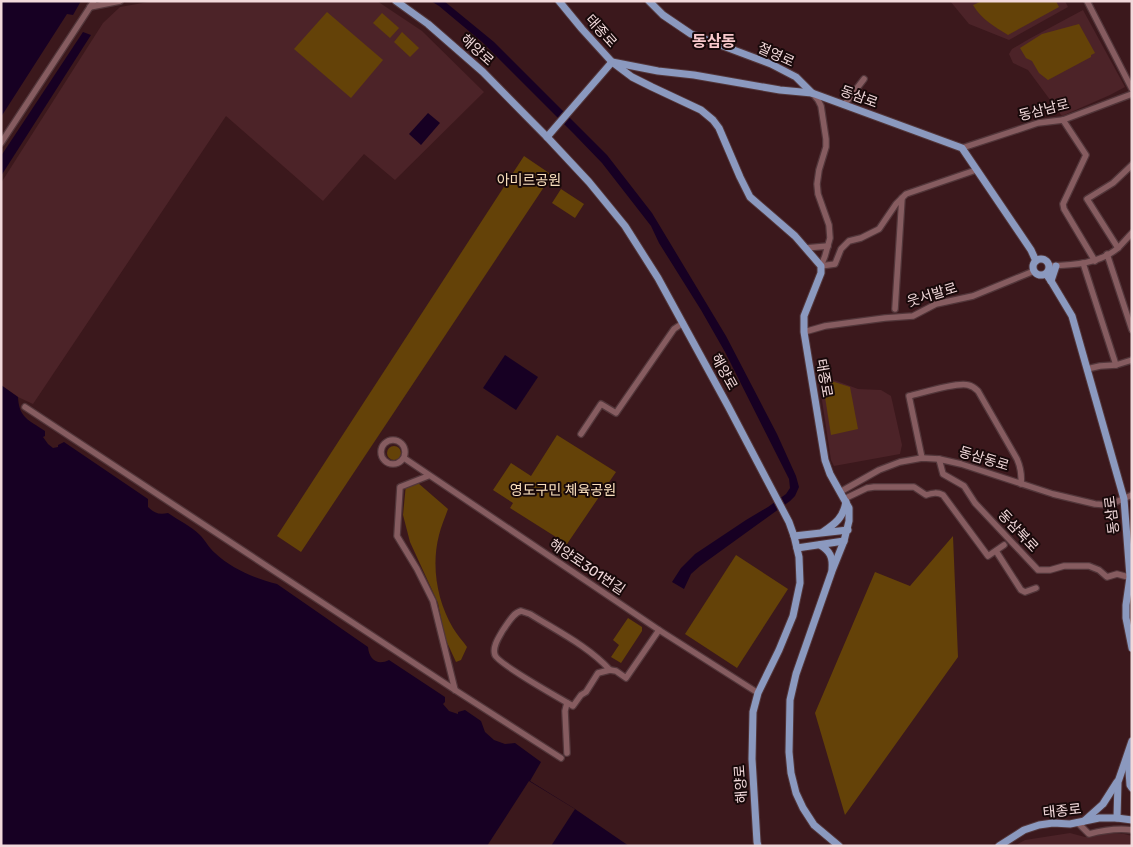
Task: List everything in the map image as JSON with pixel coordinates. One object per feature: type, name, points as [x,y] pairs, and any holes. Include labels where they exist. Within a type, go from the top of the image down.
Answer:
[{"type":"main road","name":"해양로","points":[[396,1],[428,24],[483,72],[589,182],[624,226],[658,278],[789,522],[799,557],[800,584],[793,616],[758,694],[753,712],[752,759],[758,846]]},
{"type":"main road","name":"태종로","points":[[559,1],[612,62],[632,77],[707,115],[719,128],[750,197],[795,236],[820,266],[821,273],[804,316],[804,332],[825,460],[830,474],[849,508],[850,521],[805,648],[792,691],[790,700],[789,752],[796,794],[803,808],[814,825],[839,846]]},
{"type":"main road","name":"절영로","points":[[649,1],[663,15],[691,34],[771,64],[796,78],[812,93]]},
{"type":"main road","points":[[547,137],[612,62]]},
{"type":"main road","name":"동삼로","points":[[612,62],[780,90],[812,93],[962,148]]},
{"type":"main road","points":[[962,148],[1031,250],[1036,261]]},
{"type":"main road","points":[[1036,261],[1043,260],[1053,266]]},
{"type":"main road","points":[[1036,261],[1033,266],[1034,271],[1039,275],[1046,274],[1053,266]]},
{"type":"main road","points":[[1051,281],[1053,266]]},
{"type":"main road","name":"동삼로","points":[[1046,274],[1072,316],[1124,499],[1131,577],[1126,605],[1126,618],[1132,648]]},
{"type":"main road","points":[[821,533],[840,519],[844,512],[843,498]]},
{"type":"main road","points":[[794,536],[848,530]]},
{"type":"main road","points":[[797,548],[844,542]]},
{"type":"main road","points":[[820,545],[832,555],[832,571]]},
{"type":"main road","points":[[1081,822],[1103,804],[1118,782],[1132,742]]},
{"type":"main road","points":[[1128,753],[1130,785],[1132,788]]},
{"type":"main road","points":[[1117,818],[1118,782]]},
{"type":"main road","name":"태종로","points":[[999,846],[1024,830],[1039,825],[1053,823],[1070,824],[1099,818],[1131,819]]},
{"type":"street","points":[[1,143],[94,1]]},
{"type":"street","points":[[90,7],[120,1]]},
{"type":"street","points":[[1087,1],[1132,89]]},
{"type":"street","points":[[844,105],[864,80]]},
{"type":"street","points":[[812,93],[821,106],[826,139],[826,147],[818,170],[816,184],[830,230],[830,238],[820,266]]},
{"type":"street","name":"동삼남로","points":[[962,148],[1038,123],[1063,120],[1132,94]]},
{"type":"street","points":[[1063,120],[1086,155],[1063,204],[1064,209],[1095,261]]},
{"type":"street","points":[[1118,248],[1087,199],[1113,183],[1132,165]]},
{"type":"street","points":[[820,266],[835,264],[841,249],[849,241],[861,238],[879,229],[896,204],[906,194],[976,170]]},
{"type":"street","points":[[895,308],[902,198]]},
{"type":"street","points":[[1053,266],[1095,261],[1118,248],[1132,233]]},
{"type":"street","points":[[806,248],[828,246]]},
{"type":"street","points":[[1107,254],[1132,330]]},
{"type":"street","points":[[1083,263],[1116,365]]},
{"type":"street","name":"웃서발로","points":[[804,332],[825,326],[913,316],[936,304],[972,296],[1034,271]]},
{"type":"street","points":[[581,434],[601,404],[616,413],[674,328],[683,323]]},
{"type":"street","points":[[1087,369],[1116,365],[1132,360]]},
{"type":"street","points":[[922,458],[909,396],[966,384],[973,386],[978,391],[1017,459],[1022,474],[1021,484]]},
{"type":"street","points":[[25,407],[561,758]]},
{"type":"street","points":[[390,441],[398,441],[404,447],[404,458],[398,463],[387,463],[381,453],[383,446],[390,441]]},
{"type":"street","name":"해양로301번길","points":[[404,458],[428,476],[758,694]]},
{"type":"street","name":"동삼동로","points":[[843,498],[879,470],[900,462],[922,458],[939,459],[961,464],[1053,494],[1095,504],[1109,504],[1132,495]]},
{"type":"street","name":"동삼북로","points":[[939,459],[943,474],[964,486],[975,503],[1038,570],[1050,570],[1064,566],[1089,566],[1100,570],[1108,576],[1118,574],[1131,577]]},
{"type":"street","points":[[428,476],[400,487],[397,536],[417,569],[433,601],[456,690]]},
{"type":"street","points":[[843,498],[874,487],[914,487],[926,495],[939,493],[988,556],[1004,545]]},
{"type":"street","points":[[996,550],[1021,590],[1025,592],[1036,588]]},
{"type":"street","points":[[600,659],[598,673],[586,692],[581,695],[573,706],[515,671],[496,658],[494,653],[497,640],[513,616],[521,610],[526,611],[600,659],[610,670]]},
{"type":"street","points":[[598,673],[610,670],[616,671],[626,678],[659,630]]},
{"type":"street","points":[[567,703],[565,712],[567,753]]},
{"type":"street","points":[[1081,822],[1089,834],[1106,830],[1132,830]]},
{"type":"street","points":[[1004,846],[1010,839]]},
{"type":"shaded area","points":[[1,1],[81,1],[73,15],[67,14],[1,117]]},
{"type":"shaded area","points":[[154,1],[377,1],[422,31],[484,92],[395,180],[364,154],[323,201],[226,116],[33,404],[18,397],[1,385],[1,183],[103,23],[120,7]]},
{"type":"shaded area","points":[[431,1],[444,1],[494,42],[607,155],[652,213],[726,336],[777,434],[796,476],[799,487],[795,496],[700,566],[691,574],[684,589],[672,582],[681,568],[695,554],[786,494],[790,488],[789,479],[725,352],[659,243],[651,226],[602,163],[574,134],[482,42]]},
{"type":"shaded area","points":[[950,1],[1065,1],[1068,7],[1009,40],[969,24]]},
{"type":"shaded area","points":[[1083,10],[1125,87],[1062,116],[1028,70],[1013,63],[1009,54],[1012,49]]},
{"type":"shaded area","points":[[83,32],[91,35],[1,176],[1,156]]},
{"type":"shaded area","points":[[428,113],[440,123],[421,145],[409,134]]},
{"type":"shaded area","points":[[505,355],[538,377],[516,410],[483,388]]},
{"type":"shaded area","points":[[818,374],[858,389],[881,390],[891,396],[902,445],[900,454],[834,466],[831,460]]},
{"type":"shaded area","points":[[1,385],[18,397],[20,410],[26,418],[45,431],[45,436],[43,437],[53,448],[58,447],[58,445],[64,442],[148,499],[148,507],[152,511],[159,514],[168,513],[193,529],[213,551],[229,564],[252,576],[277,584],[368,647],[370,655],[374,660],[385,662],[389,660],[445,697],[443,704],[449,711],[458,714],[458,712],[465,710],[481,721],[485,732],[494,740],[505,744],[515,743],[541,762],[530,781],[629,846],[1,846]]},
{"type":"shaded area","points":[[1070,833],[1085,837],[1106,833],[1124,834],[1132,836],[1132,846],[1014,846],[1025,840]]},
{"type":"green space","points":[[982,1],[1056,1],[1059,7],[1008,35],[980,15],[973,5]]},
{"type":"green space","points":[[327,12],[383,60],[351,98],[294,49]]},
{"type":"green space","points":[[382,13],[399,28],[390,38],[373,23]]},
{"type":"green space","points":[[1079,24],[1095,53],[1048,80],[1039,73],[1032,61],[1026,58],[1020,48],[1042,34]]},
{"type":"green space","points":[[402,32],[419,48],[410,57],[394,42]]},
{"type":"green space","name":"아미르공원","points":[[524,156],[552,175],[301,552],[277,536]]},
{"type":"green space","points":[[561,189],[584,204],[575,218],[552,203]]},
{"type":"green space","points":[[822,378],[850,387],[858,429],[831,435]]},
{"type":"green space","name":"영도구민 체육공원","points":[[557,435],[616,472],[567,544],[510,508],[513,503],[493,490],[511,463],[531,476]]},
{"type":"green space","points":[[391,446],[397,446],[401,453],[397,460],[391,460],[387,456],[387,450]]},
{"type":"green space","points":[[418,483],[448,509],[437,547],[436,571],[439,595],[447,618],[467,647],[461,660],[456,662],[445,638],[438,603],[410,542],[403,515],[406,484]]},
{"type":"green space","points":[[953,536],[958,657],[845,815],[815,713],[875,572],[910,586]]},
{"type":"green space","points":[[736,555],[788,589],[737,668],[685,634]]},
{"type":"green space","points":[[628,618],[642,627],[642,631],[621,663],[611,657],[619,645],[613,640]]},
{"type":"pier","points":[[529,781],[575,809],[551,846],[487,846]]},
{"type":"district","name":"동삼동","points":[[714,41]]}]
